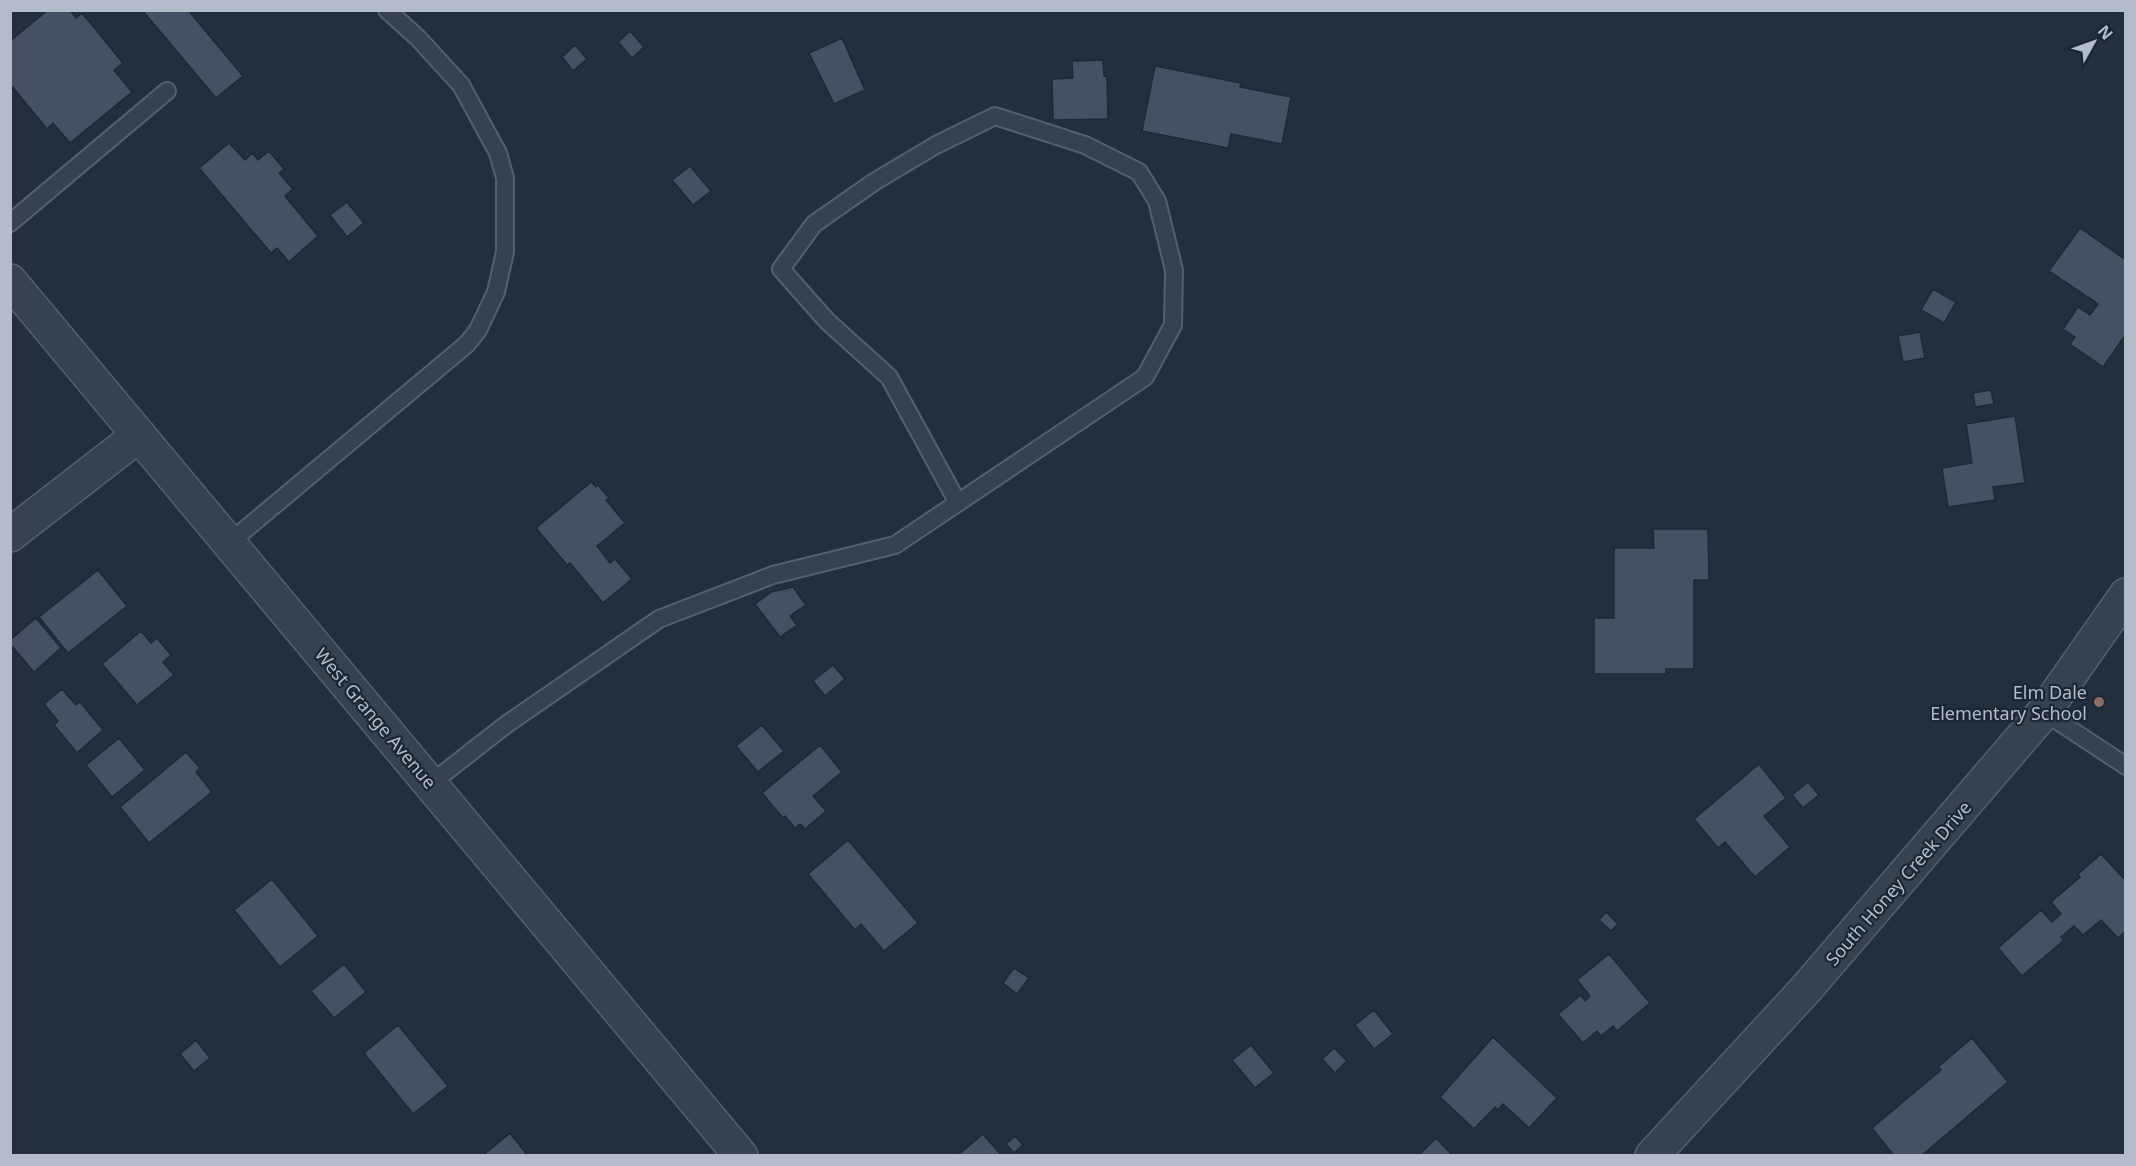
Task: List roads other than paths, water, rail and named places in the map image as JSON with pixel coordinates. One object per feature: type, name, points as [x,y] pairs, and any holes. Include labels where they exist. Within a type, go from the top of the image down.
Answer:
[{"type":"street","name":"West Grange Avenue","points":[[10,281],[741,1155]]},
{"type":"street","points":[[10,536],[139,435]]},
{"type":"street","name":"South Honey Creek Drive","points":[[1652,1155],[1806,989],[2044,712],[2126,595]]},
{"type":"lane","points":[[229,543],[467,344],[478,330],[496,292],[505,252],[505,178],[498,153],[461,84],[387,10]]},
{"type":"lane","points":[[10,223],[167,91]]},
{"type":"lane","points":[[430,784],[507,724],[658,619],[773,575],[895,544],[958,503],[1144,377],[1173,325],[1174,270],[1157,201],[1139,172],[1085,145],[995,116],[936,145],[883,177],[814,224],[781,269],[827,321],[889,377],[958,503]]},
{"type":"lane","points":[[2044,712],[2126,766]]},
{"type":"place","name":"Elm Dale Elementary School","points":[[2099,702]]}]
